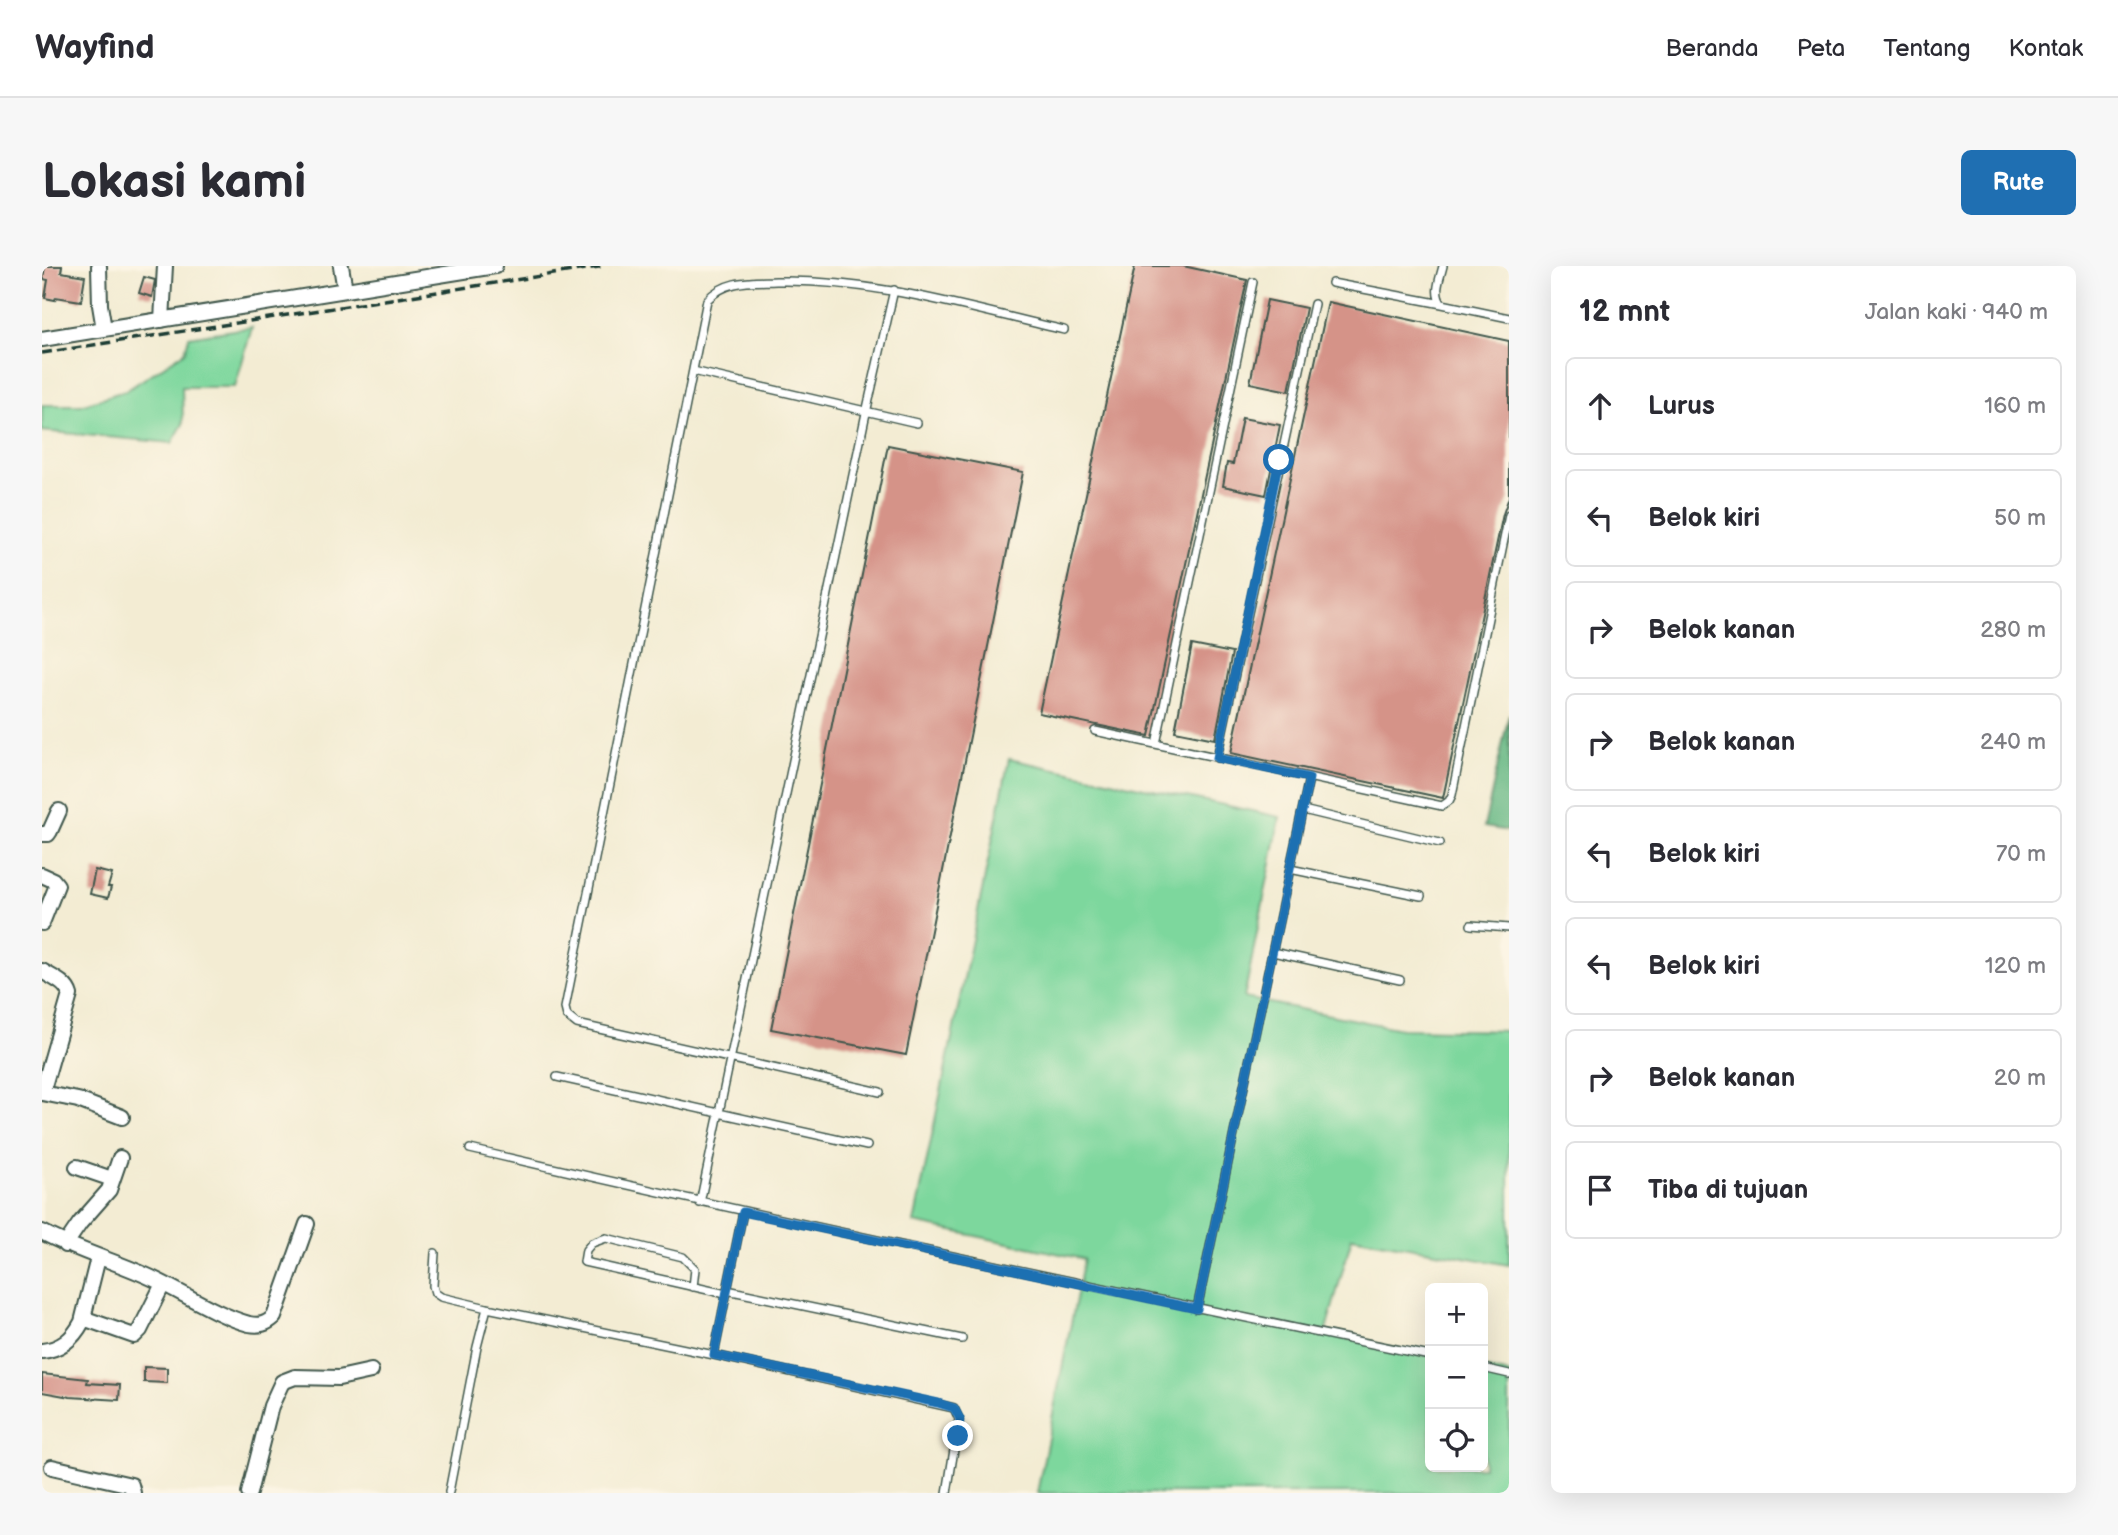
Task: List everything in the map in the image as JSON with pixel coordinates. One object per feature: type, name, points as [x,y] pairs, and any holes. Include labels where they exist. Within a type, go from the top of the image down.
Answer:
[{"type":"street","points":[[99,266],[104,329]]},
{"type":"street","points":[[162,320],[166,266]]},
{"type":"street","points":[[341,266],[345,290]]},
{"type":"street","points":[[42,339],[467,268],[495,266]]},
{"type":"street","points":[[42,834],[48,834],[59,811]]},
{"type":"street","points":[[42,875],[53,880],[57,886],[42,923]]},
{"type":"street","points":[[42,971],[69,989],[70,995],[46,1060],[42,1093],[78,1100],[122,1117]]},
{"type":"street","points":[[65,1245],[80,1223],[102,1199],[120,1158]]},
{"type":"street","points":[[77,1167],[112,1179]]},
{"type":"street","points":[[42,1232],[65,1245],[163,1284],[202,1305],[248,1324],[261,1325],[274,1317],[307,1224]]},
{"type":"street","points":[[42,1350],[62,1345],[78,1330],[98,1258]]},
{"type":"street","points":[[83,1318],[134,1336],[140,1331],[163,1284]]},
{"type":"street","points":[[249,1493],[271,1406],[282,1382],[295,1377],[339,1378],[371,1371]]},
{"type":"street","points":[[52,1467],[131,1485],[133,1493]]},
{"type":"lane","points":[[1442,304],[1437,291],[1443,266]]},
{"type":"lane","points":[[880,1092],[577,1024],[567,1016],[565,1009],[708,300],[713,293],[731,284],[814,281],[894,290],[1064,330]]},
{"type":"lane","points":[[1156,744],[1253,282]]},
{"type":"lane","points":[[1332,283],[1509,318]]},
{"type":"lane","points":[[700,1202],[894,290]]},
{"type":"lane","points":[[1217,758],[1314,304]]},
{"type":"lane","points":[[693,371],[916,424]]},
{"type":"lane","points":[[1095,731],[1442,806],[1450,801],[1509,515]]},
{"type":"lane","points":[[1197,1309],[1309,778]]},
{"type":"lane","points":[[1303,810],[1440,843]]},
{"type":"lane","points":[[1290,869],[1421,896]]},
{"type":"lane","points":[[1471,925],[1509,928]]},
{"type":"lane","points":[[1273,951],[1401,980]]},
{"type":"lane","points":[[557,1077],[867,1146]]},
{"type":"lane","points":[[470,1149],[743,1212],[1425,1355]]},
{"type":"lane","points":[[714,1355],[743,1212]]},
{"type":"lane","points":[[693,1287],[695,1269],[684,1257],[606,1238],[592,1243],[586,1250],[583,1262],[693,1287],[962,1339]]},
{"type":"lane","points":[[435,1253],[433,1286],[440,1297],[954,1408],[960,1419],[947,1493]]},
{"type":"lane","points":[[449,1492],[487,1308]]},
{"type":"lane","points":[[1488,1369],[1509,1374]]},
{"type":"green space","points":[[252,327],[235,387],[182,387],[183,424],[172,443],[42,431],[42,405],[81,405],[127,390],[185,352],[189,337]]},
{"type":"green space","points":[[1509,714],[1509,831],[1484,827]]},
{"type":"green space","points":[[1009,759],[1280,817],[1244,998],[1401,1029],[1509,1031],[1509,1265],[1352,1237],[1325,1334],[1425,1355],[1425,1472],[1488,1472],[1488,1369],[1509,1374],[1509,1493],[1037,1493],[1084,1259],[914,1223]]},
{"type":"building","points":[[45,266],[62,266],[61,272],[85,276],[81,301],[45,298],[48,280],[43,279]]},
{"type":"building","points":[[1135,266],[1183,266],[1247,280],[1149,736],[1039,713]]},
{"type":"building","points":[[144,277],[155,280],[152,297],[139,293]]},
{"type":"building","points":[[1267,300],[1306,308],[1289,391],[1250,383]]},
{"type":"building","points":[[1328,302],[1509,341],[1509,497],[1503,514],[1443,798],[1231,753]]},
{"type":"building","points":[[1242,418],[1280,425],[1266,495],[1223,486],[1227,463],[1233,464]]},
{"type":"building","points":[[888,445],[1023,472],[906,1055],[771,1029]]},
{"type":"building","points":[[1192,645],[1232,653],[1215,739],[1175,731]]},
{"type":"building","points":[[95,870],[112,874],[108,898],[90,894]]},
{"type":"building","points":[[144,1367],[167,1368],[167,1383],[144,1382]]},
{"type":"building","points":[[42,1374],[88,1379],[87,1383],[120,1385],[119,1400],[42,1392]]},
{"type":"railway","points":[[42,353],[605,266]]},
{"type":"route","points":[[958,1436],[960,1419],[954,1408],[714,1355],[743,1212],[1197,1309],[1309,778],[1217,758],[1279,460]]}]
